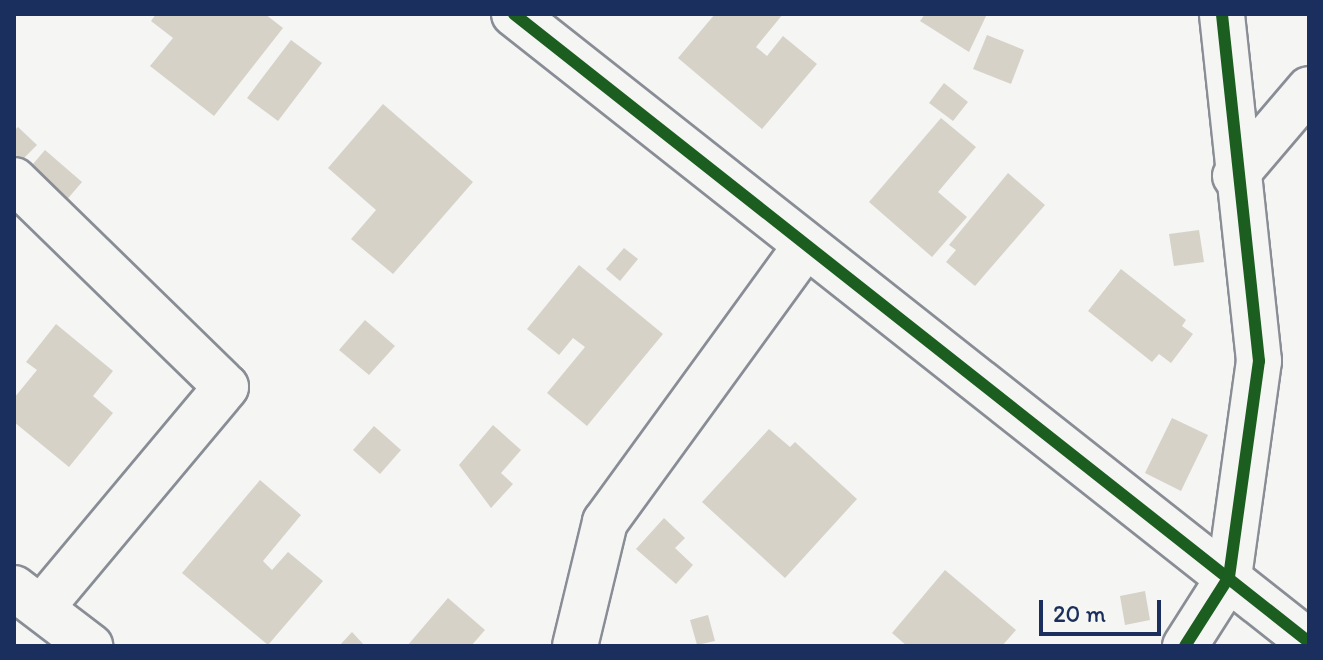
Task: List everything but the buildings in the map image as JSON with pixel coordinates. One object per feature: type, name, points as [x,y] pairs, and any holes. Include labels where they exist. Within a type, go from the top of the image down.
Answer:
[{"type":"street","points":[[514,14],[805,247],[1309,642]]},
{"type":"street","points":[[1185,646],[1229,577],[1259,361],[1235,176],[1222,14]]},
{"type":"street","points":[[1235,176],[1309,89]]},
{"type":"street","points":[[14,180],[226,387],[28,598],[90,646]]},
{"type":"street","points":[[575,646],[583,636],[605,522],[805,247]]},
{"type":"cycle path","points":[[514,14],[1309,642]]},
{"type":"cycle path","points":[[1185,646],[1229,577],[1259,361],[1222,14]]}]
